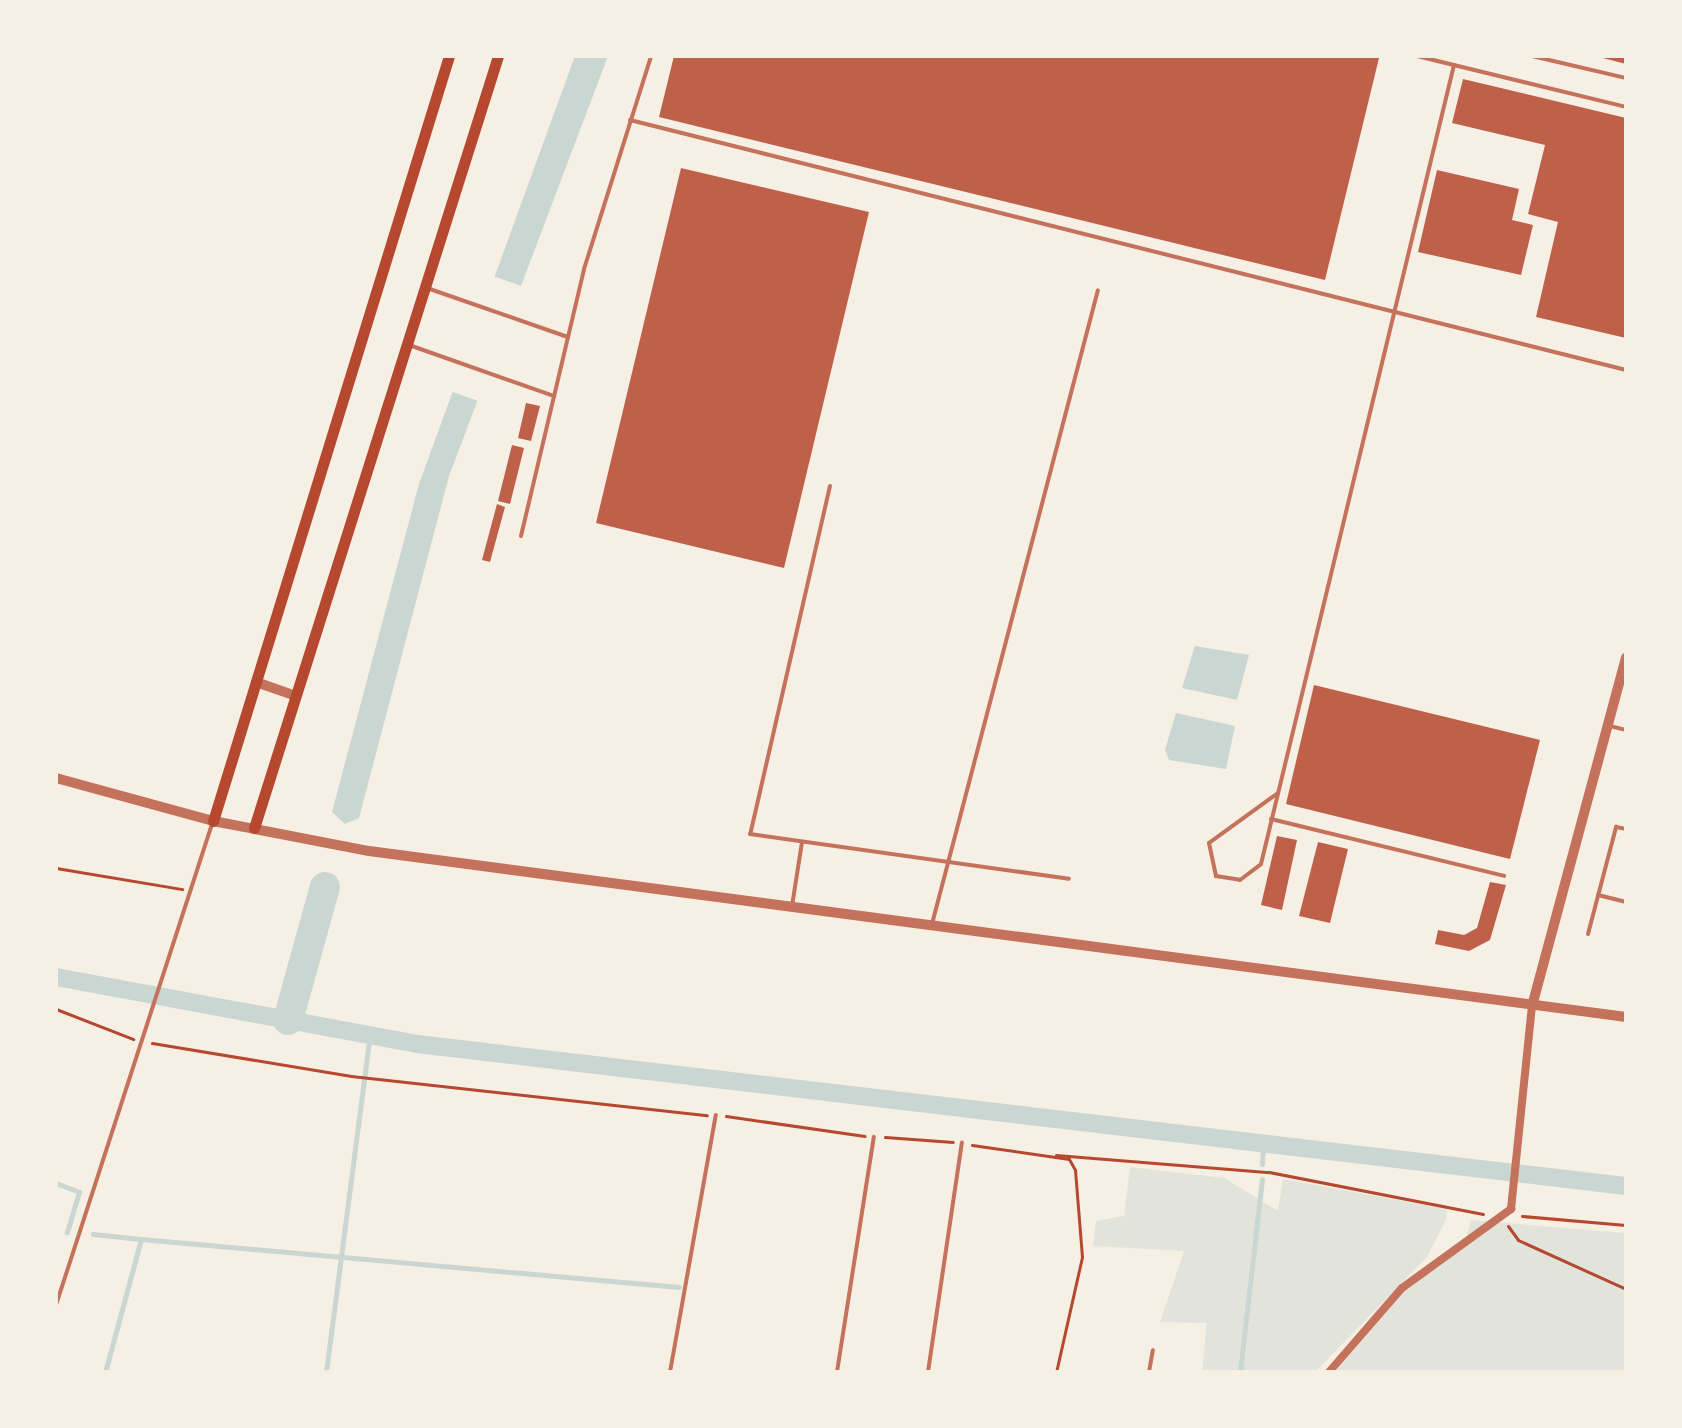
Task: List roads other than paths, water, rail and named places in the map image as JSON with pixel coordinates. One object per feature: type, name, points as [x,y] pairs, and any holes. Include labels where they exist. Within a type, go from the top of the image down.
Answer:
[{"type":"main road","points":[[213,821],[449,56]]},
{"type":"main road","points":[[254,828],[412,346],[425,288],[498,56]]},
{"type":"street","points":[[1329,1372],[1402,1288],[1511,1209],[1532,1006],[1626,657]]},
{"type":"street","points":[[256,682],[296,696]]},
{"type":"street","points":[[56,778],[213,821],[369,851],[1626,1017]]},
{"type":"lane","points":[[521,536],[568,337],[651,56]]},
{"type":"lane","points":[[1417,56],[1626,107]]},
{"type":"lane","points":[[1532,56],[1626,78]]},
{"type":"lane","points":[[1278,793],[1218,831],[1208,855],[1216,876],[1227,881],[1255,873],[1271,819],[1278,793],[1454,65]]},
{"type":"lane","points":[[630,120],[1626,370]]},
{"type":"lane","points":[[425,288],[568,337]]},
{"type":"lane","points":[[931,926],[1098,290]]},
{"type":"lane","points":[[412,346],[554,396]]},
{"type":"lane","points":[[830,486],[750,834],[1069,879]]},
{"type":"lane","points":[[1608,725],[1626,730]]},
{"type":"lane","points":[[1271,819],[1504,876]]},
{"type":"lane","points":[[56,1305],[213,821]]},
{"type":"lane","points":[[1588,934],[1616,827],[1626,829]]},
{"type":"lane","points":[[792,908],[802,842]]},
{"type":"lane","points":[[1598,895],[1626,902]]},
{"type":"lane","points":[[670,1372],[716,1115]]},
{"type":"lane","points":[[837,1372],[874,1137]]},
{"type":"lane","points":[[928,1372],[962,1143]]},
{"type":"lane","points":[[1149,1372],[1153,1350]]},
{"type":"waterway","points":[[288,1020],[325,887]]},
{"type":"waterway","points":[[56,977],[417,1044],[1626,1186]]},
{"type":"waterway","points":[[326,1372],[370,1035]]},
{"type":"waterway","points":[[1262,1164],[1263,1143]]},
{"type":"waterway","points":[[1240,1372],[1262,1179]]},
{"type":"waterway","points":[[56,1183],[79,1192],[67,1232]]},
{"type":"waterway","points":[[93,1234],[141,1239],[105,1372]]},
{"type":"waterway","points":[[141,1239],[679,1287]]}]
